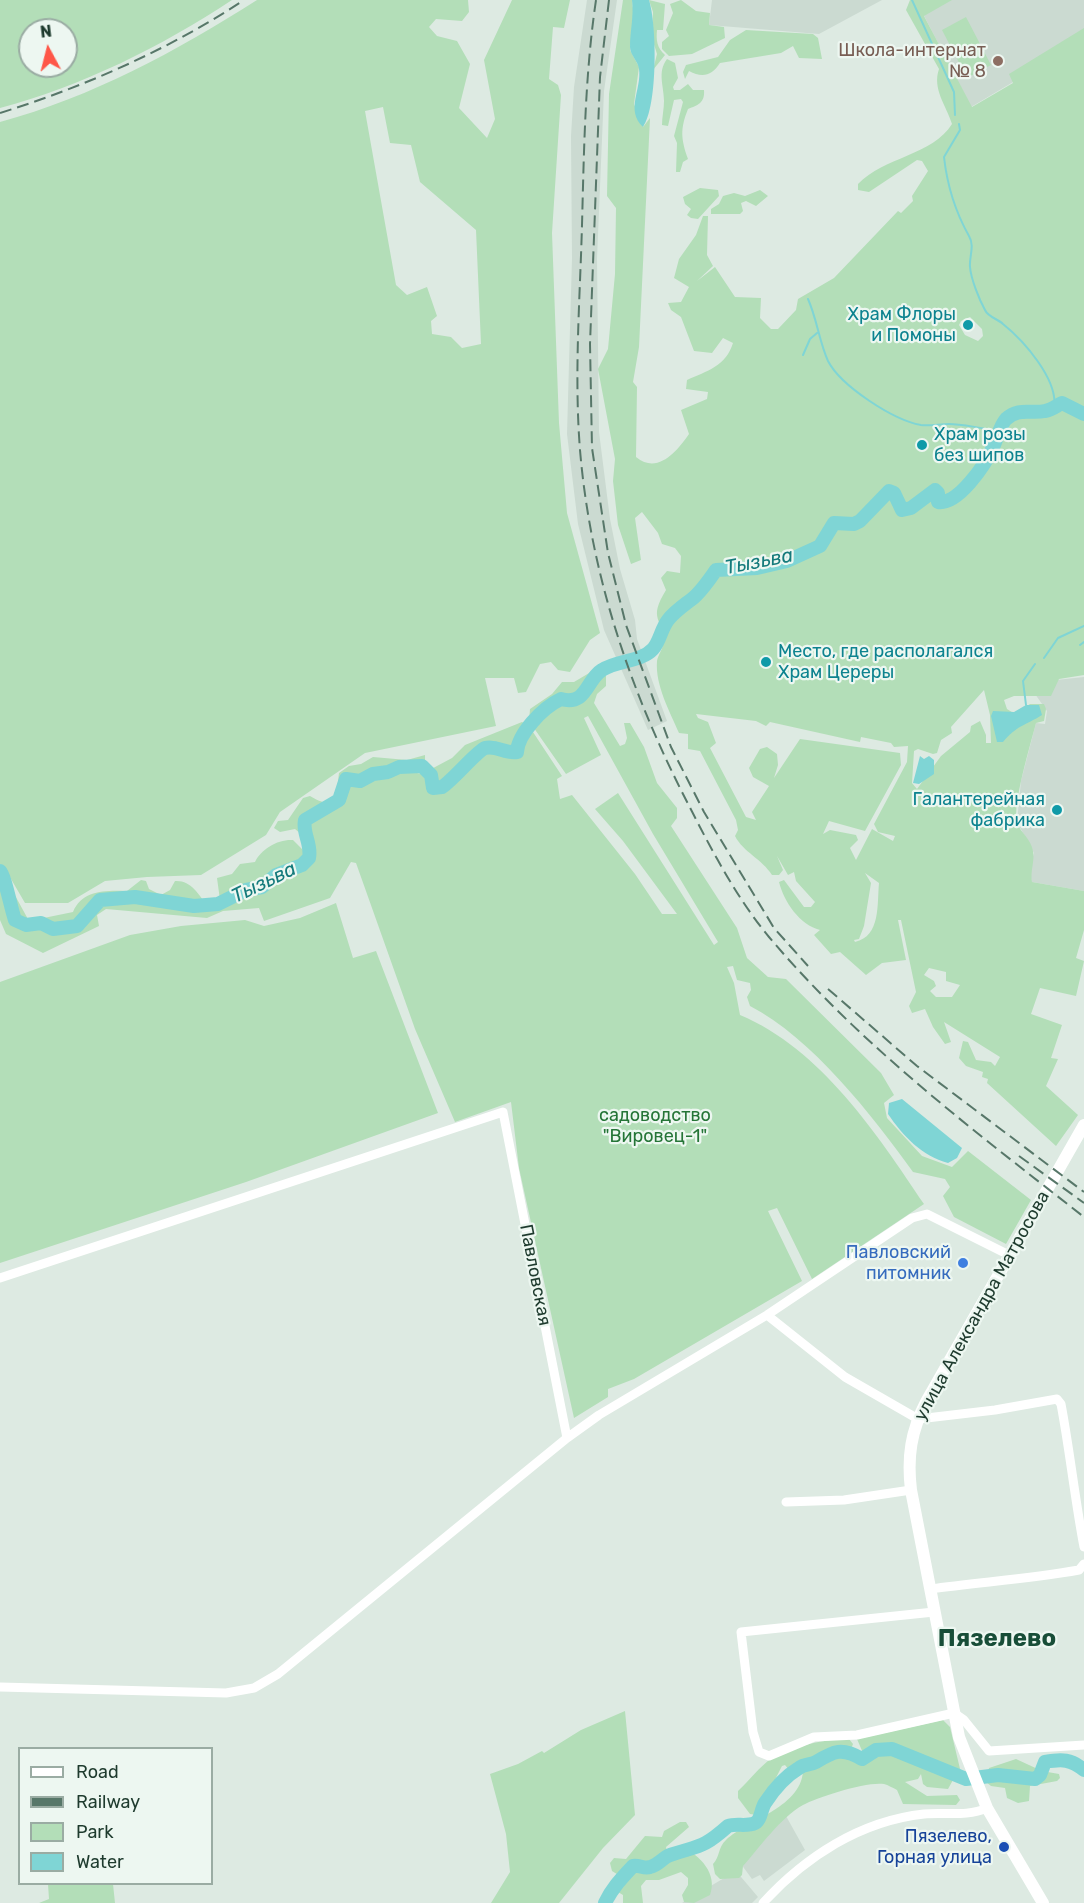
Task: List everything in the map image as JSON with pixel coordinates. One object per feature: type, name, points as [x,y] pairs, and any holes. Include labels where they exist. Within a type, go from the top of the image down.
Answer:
[{"type":"main road","name":"улица Александра Матросова","points":[[1043,1903],[987,1808],[963,1750],[911,1490],[909,1448],[918,1419],[1084,1125]]},
{"type":"street","name":"Павловская","points":[[0,1278],[503,1112],[567,1437]]},
{"type":"street","points":[[0,1688],[226,1693],[254,1688],[278,1674],[567,1437],[767,1315],[920,1214],[927,1214],[1009,1255]]},
{"type":"street","points":[[767,1315],[845,1377],[918,1419],[995,1410],[1050,1398],[1057,1399],[1062,1404],[1074,1480],[1077,1517],[1084,1547]]},
{"type":"street","points":[[786,1503],[844,1500],[911,1490]]},
{"type":"street","points":[[930,1589],[1012,1578],[1029,1579],[1079,1570],[1084,1564]]},
{"type":"street","points":[[934,1612],[741,1632],[753,1732],[759,1752],[769,1755],[814,1737],[857,1735],[954,1713],[964,1720],[989,1751],[1084,1745]]},
{"type":"street","points":[[763,1903],[784,1879],[813,1856],[849,1836],[896,1819],[924,1814],[967,1813],[987,1808]]},
{"type":"shaded area","points":[[587,0],[617,0],[604,91],[597,259],[599,432],[610,519],[620,569],[635,620],[637,639],[667,721],[648,730],[604,630],[578,524],[567,434],[572,258],[571,136],[574,87]]},
{"type":"shaded area","points":[[712,0],[882,0],[819,34],[709,25]]},
{"type":"shaded area","name":"Школа-интернат № 8","points":[[916,0],[1084,0],[1084,40],[971,107]]},
{"type":"shaded area","points":[[1084,677],[1084,891],[1032,882],[1029,870],[1034,853],[1017,822],[1021,781],[1036,723],[1045,724],[1047,711],[1035,694],[1056,680]]},
{"type":"shaded area","points":[[786,1816],[805,1850],[764,1881],[760,1875],[752,1879],[741,1864]]},
{"type":"shaded area","points":[[736,1871],[758,1897],[752,1903],[682,1903]]},
{"type":"green space","points":[[0,0],[232,0],[149,49],[91,77],[0,108]]},
{"type":"green space","points":[[257,0],[468,0],[469,12],[462,21],[436,19],[429,27],[437,36],[457,41],[470,64],[459,108],[487,138],[495,119],[484,60],[512,0],[570,0],[564,28],[553,27],[549,79],[558,85],[561,95],[552,233],[559,423],[567,513],[600,633],[590,640],[570,672],[558,670],[551,662],[540,664],[526,692],[518,693],[514,678],[485,678],[496,726],[365,753],[280,812],[266,835],[201,875],[105,881],[68,903],[25,903],[0,864],[0,122],[68,100],[133,71]],"holes":[[[383,107],[390,143],[411,145],[420,182],[476,230],[481,344],[462,348],[451,337],[432,334],[431,321],[437,316],[427,287],[407,295],[396,285],[365,111]]]},
{"type":"green space","points":[[623,0],[632,0],[634,17],[630,50],[639,67],[634,104],[643,127],[650,118],[639,347],[633,382],[637,387],[636,457],[644,462],[652,463],[666,459],[689,434],[681,410],[707,399],[708,392],[686,389],[687,380],[721,362],[733,343],[723,338],[712,353],[694,351],[681,317],[671,310],[668,303],[681,302],[689,287],[674,278],[679,259],[696,235],[703,216],[708,216],[707,255],[713,266],[697,281],[715,267],[735,297],[761,298],[760,318],[771,329],[778,329],[796,310],[798,299],[834,278],[898,211],[901,213],[913,201],[912,196],[928,171],[922,161],[917,160],[869,192],[858,190],[858,184],[869,175],[933,143],[952,124],[938,90],[939,69],[906,10],[910,0],[952,0],[924,16],[972,107],[1013,83],[1009,74],[1084,28],[1084,675],[1059,679],[1051,696],[1014,696],[1004,700],[1007,709],[1015,714],[1030,704],[1044,704],[1046,709],[1044,721],[1036,723],[1019,789],[1016,814],[1017,823],[1033,851],[1032,882],[1084,891],[1084,930],[1076,958],[1084,961],[1076,996],[1040,988],[1031,1014],[1062,1025],[1051,1058],[1058,1059],[1046,1086],[1078,1115],[1056,1146],[987,1083],[988,1079],[982,1077],[983,1072],[966,1066],[959,1058],[963,1041],[968,1042],[976,1060],[991,1062],[995,1066],[1000,1057],[944,1022],[951,1042],[945,1044],[933,1027],[925,1009],[912,1013],[909,1006],[916,992],[901,920],[898,920],[906,960],[882,963],[866,975],[840,952],[831,954],[814,935],[820,930],[806,923],[794,912],[779,882],[784,880],[804,907],[811,907],[815,902],[796,881],[794,872],[788,875],[777,856],[783,870],[779,875],[772,875],[738,842],[735,836],[738,830],[736,820],[700,751],[688,749],[688,734],[679,733],[658,679],[657,661],[662,648],[663,635],[657,614],[660,600],[666,590],[661,578],[667,571],[680,573],[681,556],[675,548],[662,544],[658,533],[642,512],[635,518],[641,560],[631,564],[618,525],[613,481],[615,459],[598,369],[608,349],[615,274],[616,208],[607,196],[609,94]],"holes":[[[970,317],[982,329],[983,336],[978,341],[965,335],[959,325],[961,321]],[[984,690],[990,715],[991,743],[986,743],[986,735],[980,721],[971,726],[970,732],[941,756],[917,789],[912,783],[914,751],[918,749],[933,754],[937,753],[941,740],[952,733],[951,727]],[[696,714],[756,721],[766,726],[770,722],[860,742],[861,737],[891,743],[894,747],[908,746],[907,762],[874,824],[878,832],[895,836],[893,841],[872,829],[856,860],[850,848],[858,840],[856,835],[830,830],[823,834],[829,821],[865,831],[901,765],[900,753],[800,739],[774,778],[778,765],[777,754],[767,747],[760,749],[749,768],[753,777],[769,786],[752,812],[756,820],[746,817],[710,748],[716,743],[708,722],[698,718]],[[865,873],[879,883],[876,918],[869,933],[863,939],[855,942],[854,940],[859,939],[864,926],[871,883]],[[929,968],[946,972],[946,981],[960,985],[952,997],[936,997],[930,991],[936,986],[934,981],[924,975]]]},
{"type":"green space","points":[[649,0],[665,4],[663,30],[657,30],[657,37],[659,47],[665,55],[653,70],[657,54],[652,38],[653,12]]},
{"type":"green space","points":[[681,0],[696,11],[710,13],[709,25],[724,27],[725,38],[692,54],[669,56],[662,49],[662,42],[669,36],[666,30],[673,13],[670,4]]},
{"type":"green space","points":[[966,17],[991,65],[967,78],[942,30]]},
{"type":"green space","points":[[746,30],[813,34],[818,38],[822,59],[799,58],[793,46],[781,53],[720,63],[714,71],[702,75],[689,71],[685,79],[683,72],[686,65],[718,57],[730,40]]},
{"type":"green space","points":[[667,59],[675,63],[678,78],[673,87],[674,90],[680,90],[688,84],[693,90],[704,90],[702,101],[688,109],[685,116],[682,134],[688,159],[683,162],[680,172],[676,172],[677,143],[674,136],[683,102],[681,99],[674,100],[668,126],[662,125],[664,101],[662,69]]},
{"type":"green space","points":[[700,188],[718,190],[719,196],[698,219],[691,218],[687,215],[691,209],[685,204],[683,197]]},
{"type":"green space","points":[[760,190],[768,196],[756,206],[746,201],[741,203],[743,211],[740,214],[711,214],[711,209],[719,204],[723,196],[734,193],[745,196]]},
{"type":"green space","name":"садоводство \"Вировец-1\"","points":[[601,666],[606,676],[606,686],[597,694],[594,703],[620,746],[625,744],[627,738],[624,723],[630,723],[644,747],[657,783],[677,808],[677,818],[671,826],[737,928],[747,958],[768,977],[786,979],[881,1073],[894,1095],[884,1103],[887,1118],[922,1156],[952,1167],[968,1151],[1031,1200],[1006,1244],[954,1217],[943,1196],[950,1187],[945,1179],[913,1172],[860,1103],[818,1058],[796,1037],[750,1006],[747,997],[751,990],[750,983],[737,980],[733,966],[727,967],[734,983],[740,1015],[769,1030],[821,1071],[866,1122],[924,1204],[812,1279],[777,1208],[768,1211],[802,1281],[634,1379],[608,1389],[608,1397],[574,1418],[519,1168],[511,1102],[455,1122],[415,1029],[356,863],[351,862],[330,898],[264,921],[259,908],[223,911],[207,918],[106,909],[97,915],[99,926],[43,953],[6,934],[0,920],[0,868],[29,921],[73,912],[82,899],[89,895],[103,891],[127,891],[141,880],[146,881],[149,889],[161,895],[170,890],[175,881],[181,881],[194,888],[207,905],[214,905],[220,900],[217,878],[232,874],[240,864],[255,862],[261,853],[282,841],[293,840],[303,850],[308,849],[308,840],[295,829],[280,832],[274,828],[278,821],[288,820],[303,798],[310,796],[327,803],[335,801],[341,793],[337,789],[339,773],[349,766],[361,764],[373,757],[407,760],[425,755],[425,761],[416,769],[417,773],[422,774],[452,758],[465,745],[522,722],[529,726],[562,776],[557,779],[560,799],[572,795],[635,874],[662,914],[677,914],[623,841],[595,809],[618,793],[714,945],[718,942],[653,834],[588,716],[584,718],[601,755],[566,774],[529,721],[530,709],[552,694],[562,682],[574,682]]},
{"type":"green space","points":[[336,903],[353,958],[376,951],[438,1113],[246,1182],[0,1263],[0,982],[130,935],[181,926],[245,920],[264,926],[300,918]]},
{"type":"green space","points":[[625,1711],[635,1815],[603,1848],[559,1903],[491,1903],[510,1872],[506,1834],[490,1774],[518,1764],[542,1751],[544,1753],[581,1730]]},
{"type":"green space","points":[[943,1720],[950,1727],[961,1773],[958,1780],[953,1780],[948,1789],[927,1787],[923,1784],[921,1774],[918,1779],[905,1782],[927,1796],[957,1795],[960,1800],[956,1805],[903,1804],[897,1790],[884,1784],[843,1790],[803,1805],[786,1817],[743,1866],[742,1875],[739,1878],[720,1879],[715,1874],[713,1864],[723,1843],[736,1832],[785,1802],[801,1781],[803,1768],[799,1766],[789,1770],[785,1765],[782,1766],[757,1815],[750,1814],[738,1798],[738,1791],[772,1758],[809,1744],[849,1739],[853,1744],[849,1754],[851,1757],[863,1760],[881,1753],[882,1749],[879,1746],[863,1753],[857,1739]]},
{"type":"green space","points":[[1016,1759],[1042,1771],[1059,1774],[1060,1778],[1057,1781],[1030,1786],[1029,1801],[1018,1803],[1007,1798],[1005,1788],[991,1786],[986,1782],[989,1768]]},
{"type":"green space","points":[[680,1822],[686,1822],[689,1827],[666,1847],[667,1852],[682,1847],[701,1860],[712,1880],[710,1895],[694,1903],[684,1902],[682,1895],[688,1885],[688,1878],[681,1872],[659,1880],[646,1880],[641,1886],[643,1903],[623,1903],[623,1895],[618,1892],[617,1887],[621,1882],[620,1876],[612,1871],[610,1863],[614,1858],[626,1859],[645,1836],[662,1837],[664,1831]]},
{"type":"green space","points":[[48,1885],[113,1885],[115,1903],[39,1903],[49,1899]]},
{"type":"water","points":[[632,0],[649,0],[654,27],[654,84],[648,117],[643,127],[635,114],[639,77],[638,66],[630,47]]},
{"type":"water","points":[[1026,705],[1039,705],[1042,715],[1017,729],[1003,742],[997,742],[991,716],[993,711],[1014,712]]},
{"type":"water","points":[[920,756],[924,759],[929,756],[934,760],[934,774],[919,784],[913,783]]},
{"type":"water","points":[[902,1099],[962,1148],[957,1158],[948,1163],[939,1160],[922,1150],[900,1130],[888,1114],[889,1103]]},
{"type":"waterway","points":[[912,0],[954,92],[955,115]]},
{"type":"waterway","points":[[959,124],[960,130],[944,157],[953,198],[971,240],[970,267],[974,283],[986,312],[1011,331],[1038,362],[1051,385],[1054,408]]},
{"type":"waterway","points":[[808,299],[828,361],[844,381],[856,391],[883,409],[909,422],[921,425],[953,424],[999,432]]},
{"type":"waterway","points":[[803,355],[810,339],[817,333]]},
{"type":"waterway","name":"Тызьва","points":[[0,871],[15,920],[26,925],[41,923],[53,929],[77,926],[100,900],[135,897],[194,906],[218,904],[246,890],[262,887],[276,875],[302,865],[309,858],[305,820],[339,800],[346,779],[360,781],[373,774],[388,772],[399,767],[422,766],[431,775],[433,788],[442,787],[485,748],[517,752],[526,730],[546,709],[561,699],[570,700],[581,696],[602,670],[642,656],[653,649],[668,620],[699,593],[716,570],[757,568],[787,561],[820,546],[834,523],[854,524],[860,521],[889,491],[894,493],[902,510],[911,508],[935,490],[938,493],[938,502],[954,497],[977,474],[1004,422],[1011,415],[1020,412],[1040,412],[1062,403],[1084,414]]},
{"type":"waterway","points":[[1044,658],[1058,638],[1084,626]]},
{"type":"waterway","points":[[1080,645],[1084,642]]},
{"type":"waterway","points":[[1026,705],[1023,681],[1035,664]]},
{"type":"waterway","points":[[605,1903],[614,1888],[633,1866],[646,1868],[653,1866],[670,1855],[706,1843],[728,1826],[755,1823],[765,1803],[784,1779],[801,1767],[833,1753],[849,1753],[862,1759],[876,1750],[892,1749],[966,1779],[998,1775],[1035,1779],[1040,1775],[1045,1762],[1056,1760],[1070,1762],[1084,1770]]},
{"type":"railway","points":[[0,113],[32,103],[126,65],[186,35],[244,0]]},
{"type":"railway","points":[[596,0],[589,56],[584,140],[577,365],[578,422],[585,495],[602,583],[614,626],[645,710],[682,792],[711,848],[744,904],[769,937],[804,976],[879,1050],[960,1119],[1084,1217]]},
{"type":"railway","points":[[609,0],[600,77],[590,344],[592,448],[608,553],[626,625],[671,747],[704,812],[774,928],[808,966]]},
{"type":"railway","points":[[828,989],[917,1066],[1084,1192]]},
{"type":"railway","points":[[1019,1156],[1084,1203]]},
{"type":"place","name":"Школа-интернат № 8","points":[[998,61]]},
{"type":"place","name":"Храм Флоры и Помоны","points":[[968,325]]},
{"type":"place","name":"Храм розы без шипов","points":[[922,445]]},
{"type":"place","name":"Место, где располагался Храм Цереры","points":[[766,662]]},
{"type":"place","name":"Галантерейная фабрика","points":[[1057,810]]},
{"type":"place","name":"Павловский питомник","points":[[963,1263]]},
{"type":"place","name":"Пязелево, Горная улица","points":[[1004,1847]]},
{"type":"district","name":"Пязелево","points":[[997,1639]]}]
